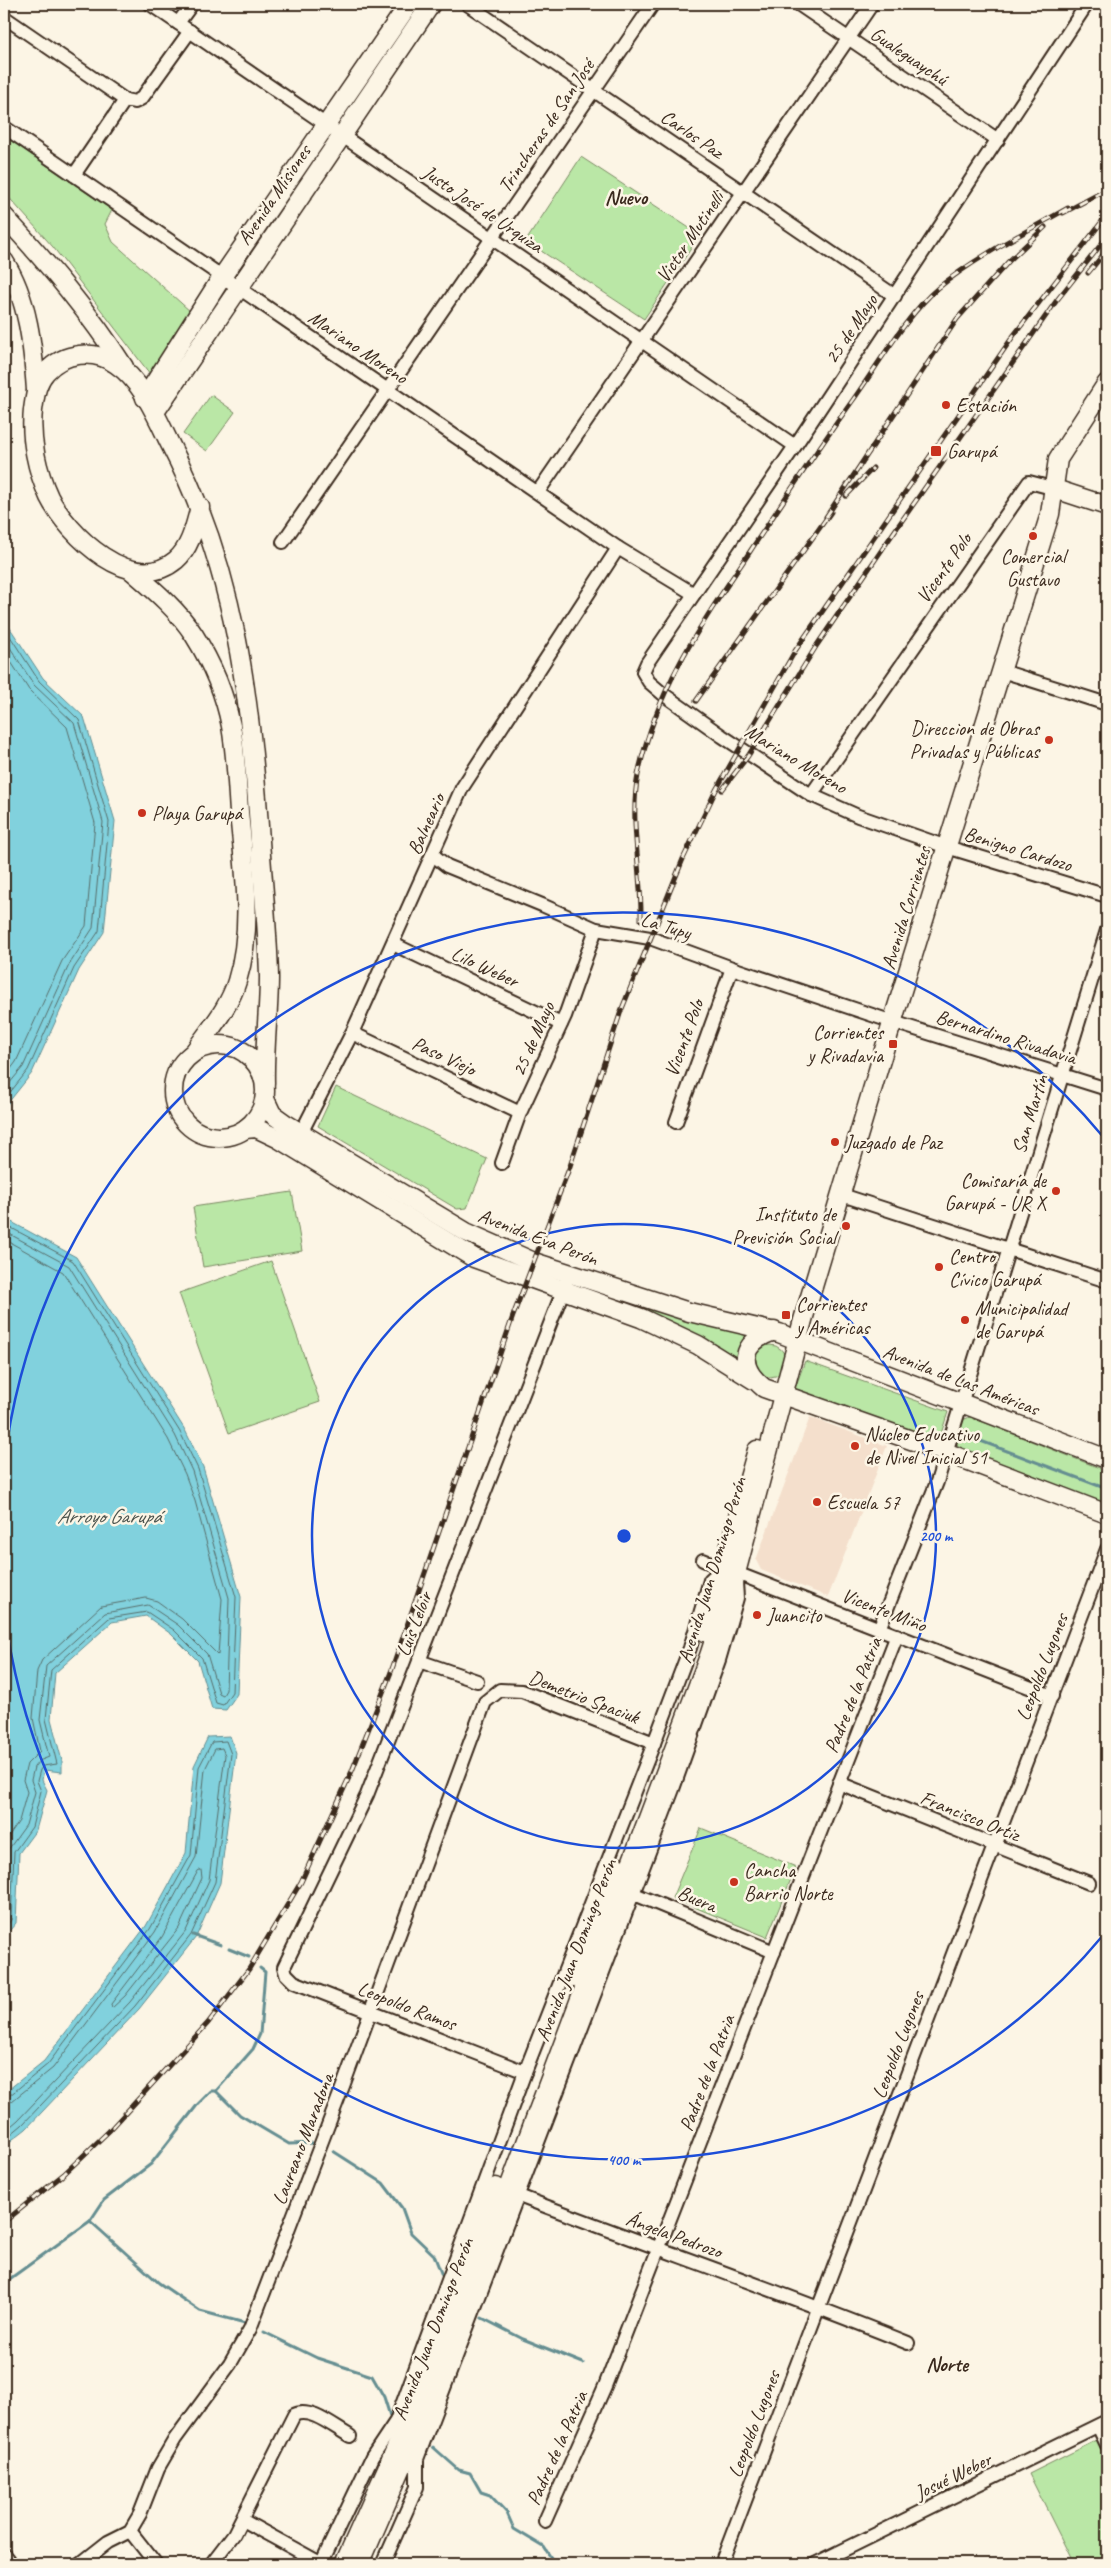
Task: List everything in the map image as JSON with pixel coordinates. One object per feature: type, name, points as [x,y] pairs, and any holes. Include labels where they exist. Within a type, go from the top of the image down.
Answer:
[{"type":"main road","name":"Avenida Misiones","points":[[150,405],[222,277],[409,4]]},
{"type":"main road","name":"Avenida Misiones","points":[[150,405],[237,287],[431,4]]},
{"type":"main road","points":[[4,216],[66,285],[97,324],[150,405],[200,507],[230,603],[240,649],[254,742],[269,969],[265,1091],[260,1112],[245,1129],[229,1136],[210,1136],[189,1126],[179,1114],[174,1101],[173,1087],[180,1067],[218,1020],[231,997],[244,946],[247,896],[234,745],[226,704],[209,663],[193,634],[176,613],[131,570],[106,559],[82,540],[66,523],[49,495],[35,454],[33,415],[36,390],[26,312],[20,292],[4,261]]},
{"type":"main road","points":[[36,390],[47,371],[60,361],[76,356],[101,355],[127,372]]},
{"type":"main road","points":[[1107,383],[1058,459],[1052,488],[1107,506]]},
{"type":"main road","name":"Avenida Corrientes","points":[[800,1340],[803,1320],[893,1022],[1050,514],[1052,488]]},
{"type":"main road","points":[[131,570],[163,568],[176,559],[190,540],[200,507]]},
{"type":"main road","points":[[194,1052],[211,1046],[232,1047],[253,1060],[258,1066],[265,1091]]},
{"type":"main road","name":"Avenida Eva Perón","points":[[265,1091],[272,1114],[466,1232],[534,1262],[566,1282],[690,1341],[724,1359],[754,1380],[779,1393]]},
{"type":"main road","name":"Avenida Eva Perón","points":[[245,1129],[256,1128],[279,1139],[474,1258],[689,1312],[774,1331],[800,1340]]},
{"type":"main road","points":[[754,1380],[747,1364],[746,1351],[758,1337],[774,1331]]},
{"type":"main road","name":"Avenida Juan Domingo Perón","points":[[360,2564],[416,2435],[547,2082],[676,1751],[730,1570],[779,1393],[800,1340]]},
{"type":"main road","name":"Avenida de Las Américas","points":[[800,1340],[1107,1459]]},
{"type":"main road","points":[[779,1393],[945,1452],[1107,1514]]},
{"type":"main road","name":"Avenida Juan Domingo Perón","points":[[344,2564],[416,2402],[437,2339],[586,1946],[665,1747],[730,1570]]},
{"type":"street","name":"Justo José de Urquiza","points":[[150,4],[795,446]]},
{"type":"street","points":[[178,23],[192,4]]},
{"type":"street","name":"Carlos Paz","points":[[468,4],[895,296]]},
{"type":"street","name":"Trincheras de San José","points":[[283,542],[653,4]]},
{"type":"street","name":"Gualeguaychú","points":[[798,4],[998,140]]},
{"type":"street","name":"Victor Mutinelli","points":[[538,492],[872,4]]},
{"type":"street","name":"25 de Mayo","points":[[643,672],[647,663],[895,296],[1087,4]]},
{"type":"street","points":[[4,17],[126,100],[135,102],[142,98],[190,31]]},
{"type":"street","points":[[74,175],[126,100]]},
{"type":"street","name":"Mariano Moreno","points":[[4,127],[618,548],[694,594]]},
{"type":"street","name":"Vicente Polo","points":[[811,795],[1029,482],[1052,488]]},
{"type":"street","name":"Balneario","points":[[302,1133],[352,1033],[462,788],[618,548]]},
{"type":"street","points":[[1002,670],[1107,704]]},
{"type":"street","name":"Mariano Moreno","points":[[643,672],[649,682],[663,694],[811,795],[858,816],[947,847]]},
{"type":"street","name":"Benigno Cardozo","points":[[947,847],[1107,896]]},
{"type":"street","name":"La Tupy","points":[[433,855],[447,866],[542,904],[596,930],[650,938],[732,968],[893,1022]]},
{"type":"street","name":"25 de Mayo","points":[[502,1163],[520,1113],[561,1024],[596,930]]},
{"type":"street","name":"San Martín","points":[[945,1452],[1107,930]]},
{"type":"street","name":"Lilo Weber","points":[[393,944],[561,1024]]},
{"type":"street","name":"Vicente Polo","points":[[676,1122],[732,968]]},
{"type":"street","name":"Bernardino Rivadavia","points":[[893,1022],[1107,1089]]},
{"type":"street","name":"Paso Viejo","points":[[352,1033],[520,1113]]},
{"type":"street","points":[[842,1195],[1107,1281]]},
{"type":"street","name":"Luis Leloir","points":[[284,1967],[367,1795],[566,1282]]},
{"type":"street","name":"Padre de la Patria","points":[[879,1629],[936,1482],[945,1452]]},
{"type":"street","name":"Leopoldo Lugones","points":[[722,2560],[1107,1549]]},
{"type":"street","name":"Vicente Miño","points":[[704,1560],[1052,1696]]},
{"type":"street","points":[[242,2520],[322,2564],[372,2457],[396,2421],[525,2072],[690,1648],[710,1580],[730,1570],[737,1598],[719,1660],[518,2196],[417,2458],[417,2486],[383,2564]]},
{"type":"street","name":"Padre de la Patria","points":[[545,2521],[605,2386],[838,1783],[897,1636]]},
{"type":"street","points":[[420,1661],[477,1681]]},
{"type":"street","name":"Demetrio Spaciuk","points":[[500,1690],[522,1691],[654,1743]]},
{"type":"street","name":"Laureano Maradona","points":[[130,2531],[140,2514],[158,2468],[175,2439],[230,2364],[250,2329],[344,2086],[369,2011],[485,1702],[500,1690]]},
{"type":"street","name":"Francisco Ortiz","points":[[838,1783],[1089,1883]]},
{"type":"street","name":"Buera","points":[[632,1893],[774,1952]]},
{"type":"street","name":"Leopoldo Ramos","points":[[284,1967],[286,1974],[294,1982],[525,2072]]},
{"type":"street","name":"Ángela Pedrozo","points":[[518,2196],[659,2250],[818,2307],[908,2344]]},
{"type":"street","points":[[211,2564],[234,2534],[242,2520],[294,2415],[299,2412],[308,2412],[350,2436]]},
{"type":"street","points":[[1103,2424],[1107,2445]]},
{"type":"street","name":"Josué Weber","points":[[814,2564],[1103,2424]]},
{"type":"street","points":[[80,2564],[108,2542],[130,2531],[156,2564]]},
{"type":"street","points":[[4,2555],[11,2564]]},
{"type":"shaded area","points":[[810,1417],[887,1446],[828,1597],[761,1570],[756,1560]]},
{"type":"green space","points":[[4,136],[112,210],[105,224],[113,242],[191,312],[150,374],[53,247],[4,192]]},
{"type":"green space","points":[[581,157],[700,235],[644,319],[526,241]]},
{"type":"green space","points":[[211,395],[235,412],[207,451],[183,434]]},
{"type":"green space","points":[[336,1087],[487,1159],[467,1208],[457,1209],[318,1126]]},
{"type":"green space","points":[[292,1192],[302,1251],[203,1267],[193,1207]]},
{"type":"green space","points":[[271,1261],[320,1402],[229,1433],[179,1293]]},
{"type":"green space","points":[[594,1288],[751,1337],[741,1363],[592,1295],[591,1290]]},
{"type":"green space","points":[[770,1345],[776,1346],[781,1350],[785,1355],[785,1367],[781,1372],[776,1376],[770,1377],[764,1376],[759,1372],[755,1367],[754,1361],[755,1355],[759,1350],[764,1346]]},
{"type":"green space","points":[[805,1361],[948,1412],[939,1440],[794,1391]]},
{"type":"green space","points":[[970,1417],[1107,1471],[1107,1506],[959,1449],[956,1440],[962,1420]]},
{"type":"green space","name":"Cancha Barrio Norte","points":[[701,1828],[796,1867],[767,1937],[672,1898]]},
{"type":"green space","points":[[1107,2435],[1107,2564],[1074,2564],[1029,2474]]},
{"type":"water","points":[[4,619],[43,678],[84,717],[115,821],[104,932],[79,970],[32,1073],[4,1108]]},
{"type":"water","name":"Arroyo Garupá","points":[[4,1213],[6,1219],[76,1257],[185,1430],[203,1467],[241,1597],[237,1694],[226,1710],[212,1709],[198,1661],[171,1634],[146,1616],[112,1622],[55,1673],[51,1719],[62,1761],[62,1772],[44,1770],[42,1780],[47,1790],[36,1830],[19,1853],[16,1923],[4,1937]]},
{"type":"water","points":[[230,1736],[236,1753],[220,1883],[196,1937],[139,2009],[26,2129],[4,2146],[4,2093],[44,2061],[146,1926],[186,1853],[194,1766],[208,1737]]},
{"type":"waterway","points":[[978,1440],[1107,1489]]},
{"type":"waterway","points":[[193,1935],[221,1945]]},
{"type":"waterway","points":[[229,1949],[249,1957]]},
{"type":"waterway","points":[[260,1968],[265,1972],[260,2034],[253,2049],[216,2091],[240,2115],[289,2144],[316,2143]]},
{"type":"waterway","points":[[4,2283],[90,2221],[104,2200],[151,2164],[198,2104],[211,2091],[216,2091]]},
{"type":"waterway","points":[[333,2151],[383,2183],[402,2208],[411,2233],[434,2255],[443,2278]]},
{"type":"waterway","points":[[90,2221],[159,2283],[200,2311],[245,2323]]},
{"type":"waterway","points":[[482,2318],[523,2339],[583,2363]]},
{"type":"waterway","points":[[264,2332],[317,2358],[372,2376],[384,2397],[390,2416]]},
{"type":"waterway","points":[[433,2447],[459,2470],[470,2473],[481,2492],[490,2495],[507,2513],[514,2529],[544,2547],[555,2564]]},
{"type":"railway","points":[[1063,213],[1106,190]]},
{"type":"railway","points":[[641,920],[635,829],[638,775],[656,714],[682,658],[800,476],[915,312],[938,288],[953,276],[1001,245],[1068,208]]},
{"type":"railway","points":[[4,2222],[64,2174],[109,2131],[208,2023],[249,1969],[301,1882],[352,1771],[391,1672],[513,1316],[570,1166],[621,1011],[683,859],[716,790],[795,651],[1014,335],[1107,215]]},
{"type":"railway","points":[[826,517],[957,319],[1009,261],[1045,227]]},
{"type":"railway","points":[[722,790],[748,756],[817,645],[896,529],[1057,300],[1107,237]]},
{"type":"railway","points":[[1088,273],[1107,250]]},
{"type":"railway","points":[[846,496],[873,468]]},
{"type":"railway","points":[[696,701],[831,512]]},
{"type":"place","name":"Estación","points":[[946,405]]},
{"type":"place","name":"Garupá","points":[[936,451]]},
{"type":"place","name":"Comercial Gustavo","points":[[1033,536]]},
{"type":"place","name":"Direccion de Obras Privadas y Públicas","points":[[1049,740]]},
{"type":"place","name":"Playa Garupá","points":[[142,813]]},
{"type":"place","name":"Corrientes y Rivadavia","points":[[893,1044]]},
{"type":"place","name":"Juzgado de Paz","points":[[835,1142]]},
{"type":"place","name":"Comisaría de Garupá - UR X","points":[[1056,1191]]},
{"type":"place","name":"Instituto de Previsión Social","points":[[846,1226]]},
{"type":"place","name":"Centro Cívico Garupá","points":[[939,1267]]},
{"type":"place","name":"Corrientes y Américas","points":[[786,1315]]},
{"type":"place","name":"Municipalidad de Garupá","points":[[965,1320]]},
{"type":"place","name":"Núcleo Educativo de Nivel Inicial 51","points":[[855,1446]]},
{"type":"place","name":"Escuela 57","points":[[817,1502]]},
{"type":"place","name":"Juancito","points":[[757,1615]]},
{"type":"place","name":"Cancha Barrio Norte","points":[[734,1882]]},
{"type":"district","name":"Nuevo","points":[[626,197]]},
{"type":"district","name":"Norte","points":[[947,2364]]}]
